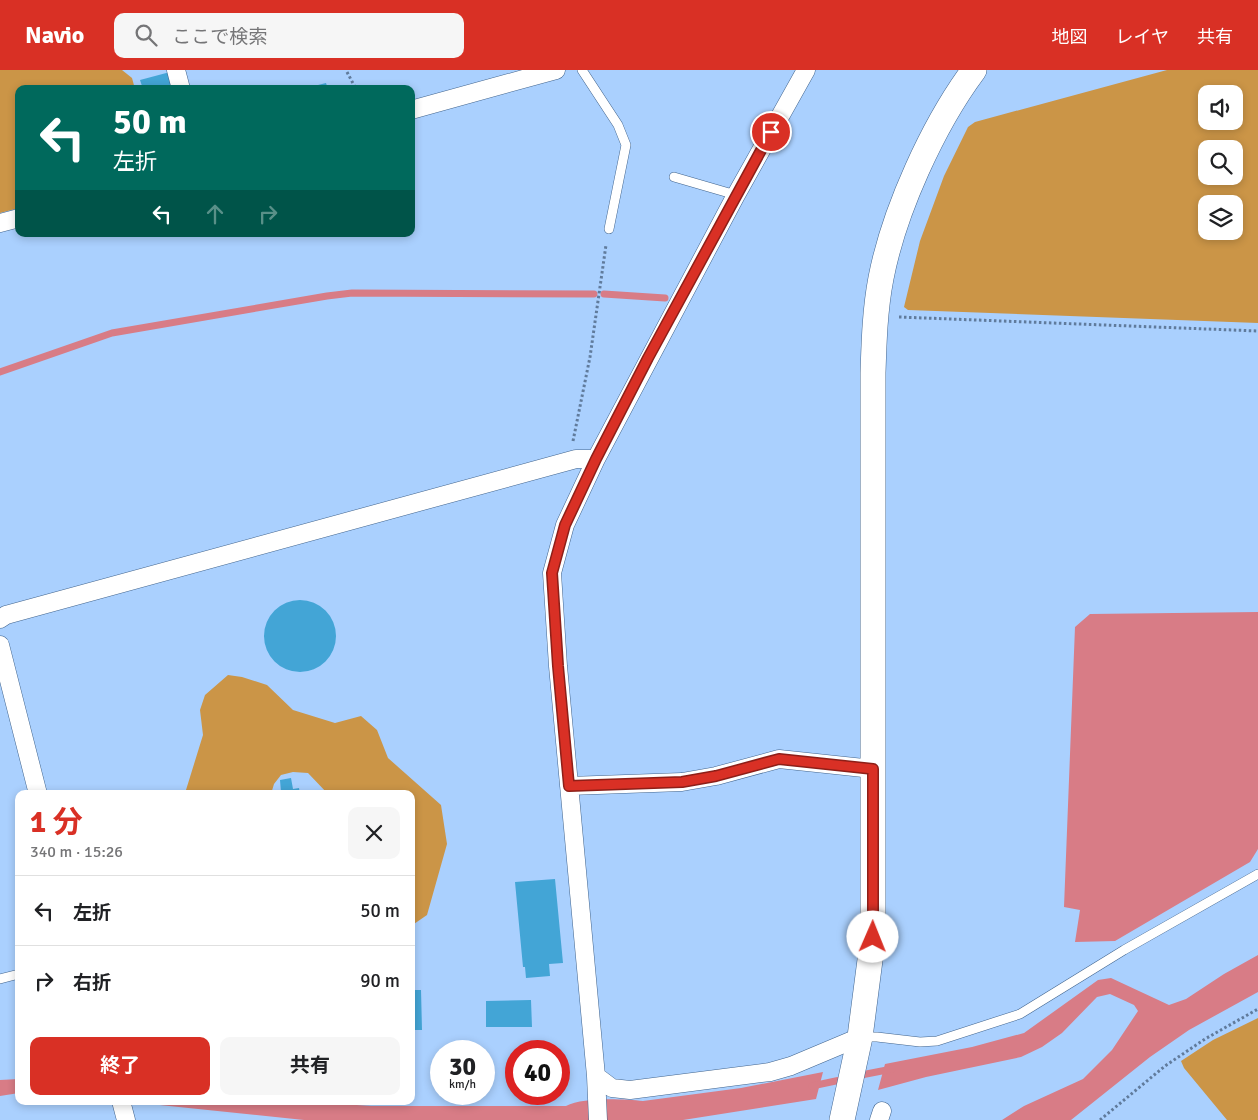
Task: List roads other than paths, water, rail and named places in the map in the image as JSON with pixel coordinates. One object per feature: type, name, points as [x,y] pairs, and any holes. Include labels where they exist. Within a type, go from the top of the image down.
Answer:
[{"type":"street","points":[[176,70],[180,85]]},
{"type":"street","points":[[415,109],[556,70]]},
{"type":"street","points":[[598,1120],[596,1076],[558,666],[552,573],[565,525],[596,459],[736,195],[806,70]]},
{"type":"street","points":[[844,1111],[858,1048],[873,937],[873,373],[876,316],[886,255],[903,203],[941,122],[974,70]]},
{"type":"street","points":[[0,223],[15,219]]},
{"type":"street","points":[[0,619],[6,615],[576,459],[596,459]]},
{"type":"street","points":[[0,645],[37,790]]},
{"type":"street","points":[[569,786],[682,782],[716,776],[779,759],[873,769]]},
{"type":"street","points":[[596,1076],[612,1088],[630,1090],[770,1072],[791,1066],[836,1046],[858,1048]]},
{"type":"street","points":[[122,1105],[126,1120]]},
{"type":"lane","points":[[582,70],[618,125],[626,145],[609,229]]},
{"type":"lane","points":[[674,177],[736,195]]},
{"type":"lane","points":[[858,1048],[885,1038],[920,1042],[937,1041],[1020,1014],[1124,950],[1258,874]]},
{"type":"lane","points":[[0,979],[15,975]]},
{"type":"waterway","points":[[0,372],[112,333],[327,296],[352,293],[594,294]]},
{"type":"waterway","points":[[604,294],[665,298]]},
{"type":"waterway","points":[[856,1076],[892,1069]]},
{"type":"waterway","points":[[812,1086],[845,1079]]}]
